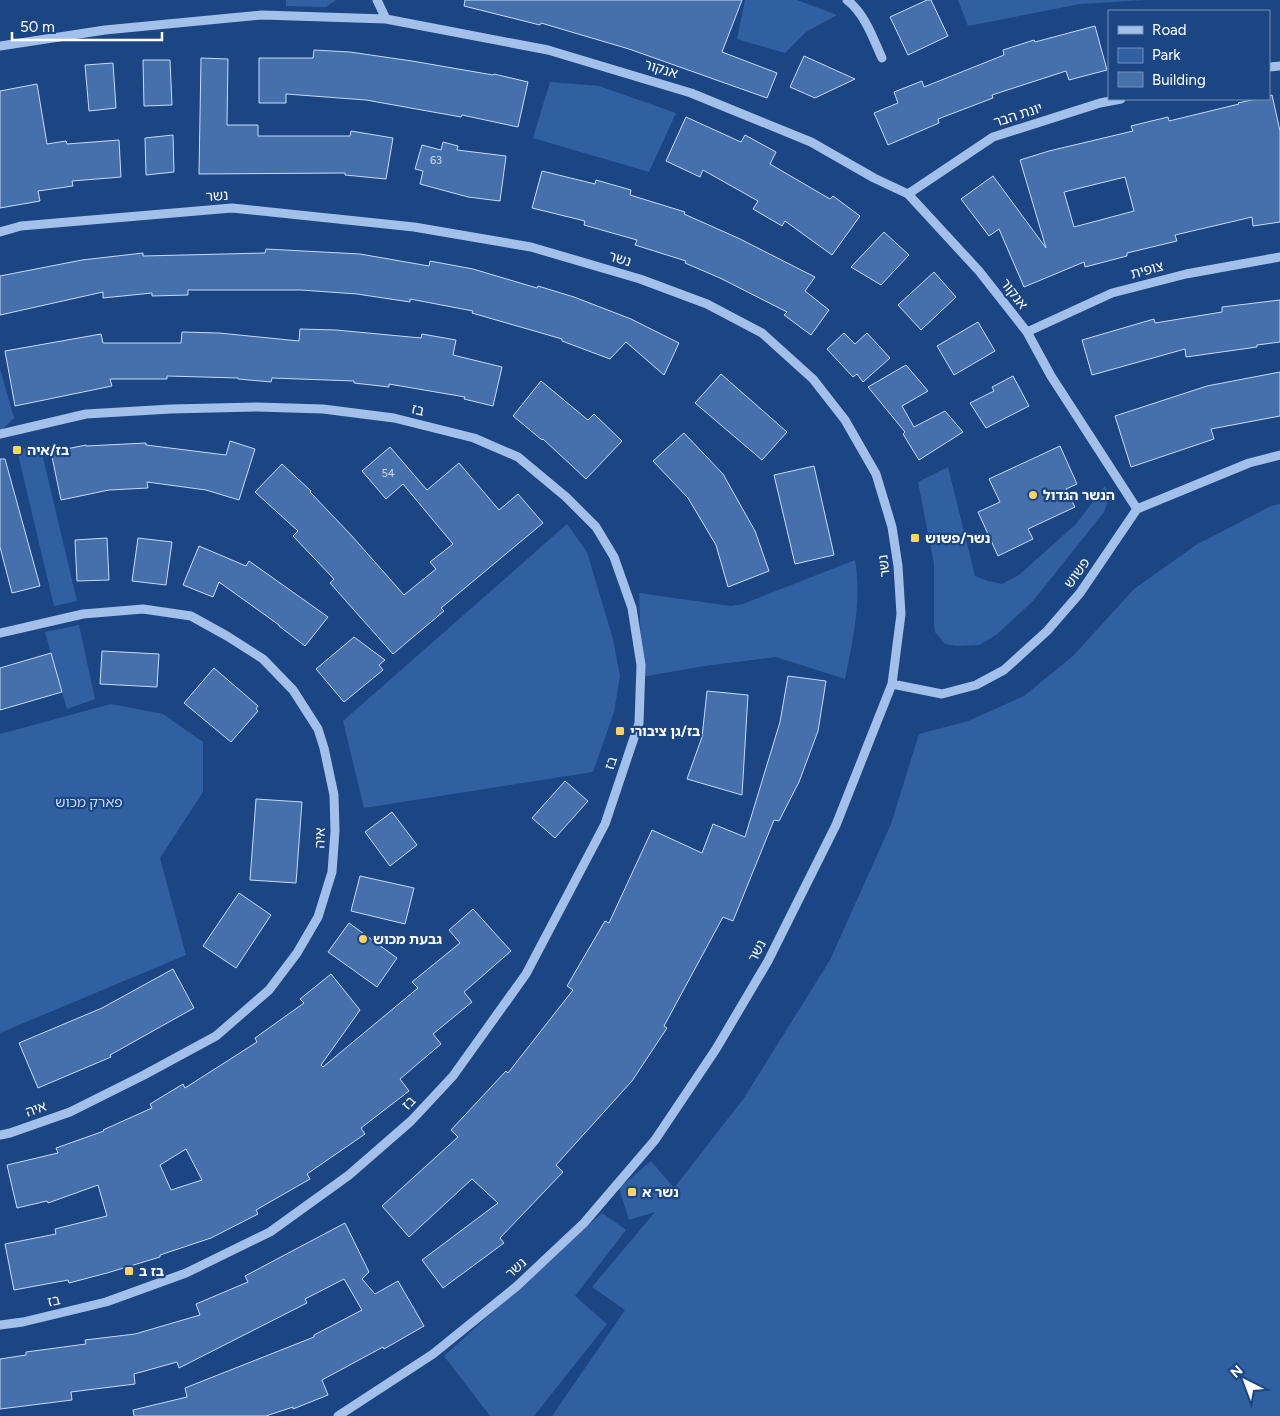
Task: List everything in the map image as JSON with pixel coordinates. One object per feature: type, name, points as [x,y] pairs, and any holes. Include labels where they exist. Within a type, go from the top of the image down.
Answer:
[{"type":"street","points":[[378,0],[386,19]]},
{"type":"street","points":[[847,0],[869,28],[882,58]]},
{"type":"street","name":"אנקור","points":[[0,46],[105,30],[262,15],[386,19],[548,50],[691,93],[811,142],[874,178],[908,194],[979,271],[1027,332],[1051,376],[1137,509]]},
{"type":"street","name":"יונת הבר","points":[[908,194],[993,137],[1100,103],[1116,100]]},
{"type":"street","name":"נשר","points":[[0,232],[21,226],[232,208],[414,226],[531,247],[640,279],[707,304],[762,333],[813,379],[846,420],[876,474],[892,527],[898,566],[901,614],[892,684],[836,825],[768,960],[716,1049],[655,1140],[584,1223],[517,1286],[433,1354],[338,1416]]},
{"type":"street","name":"צופית","points":[[1027,332],[1112,294],[1186,274],[1280,257]]},
{"type":"street","name":"בז","points":[[0,434],[86,414],[171,409],[257,407],[323,409],[385,417],[474,438],[518,457],[566,497],[596,527],[614,557],[632,608],[641,664],[639,723],[605,824],[526,974],[453,1076],[411,1121],[350,1175],[270,1232],[186,1273],[106,1302],[23,1322],[0,1325]]},
{"type":"street","points":[[1137,509],[1249,463],[1280,455]]},
{"type":"street","name":"פשוש","points":[[892,684],[942,694],[976,685],[1004,670],[1047,631],[1080,593],[1137,509]]},
{"type":"street","name":"איה","points":[[0,632],[83,614],[143,610],[191,616],[227,636],[263,659],[293,690],[318,729],[334,795],[335,831],[332,872],[318,917],[297,953],[268,990],[216,1036],[152,1071],[70,1112],[0,1135]]},
{"type":"green space","points":[[286,0],[336,0],[326,7],[286,6]]},
{"type":"green space","points":[[745,0],[797,0],[837,15],[806,32],[785,53],[737,39]]},
{"type":"green space","points":[[958,0],[1145,0],[1080,4],[968,26]]},
{"type":"green space","points":[[550,82],[599,86],[676,113],[649,172],[533,138]]},
{"type":"green space","points":[[0,369],[14,418],[0,432]]},
{"type":"green space","points":[[40,445],[77,601],[54,606],[17,450]]},
{"type":"green space","points":[[948,467],[975,576],[1002,584],[1019,575],[1076,524],[1105,486],[1110,495],[1104,512],[1033,601],[996,635],[979,645],[956,646],[945,644],[935,632],[934,564],[918,482]]},
{"type":"green space","points":[[1280,504],[1280,1416],[552,1416],[625,1310],[592,1287],[655,1212],[629,1220],[619,1188],[651,1161],[674,1188],[744,1098],[830,960],[891,824],[919,734],[968,721],[1024,696],[1073,656],[1134,589],[1196,545],[1271,506]]},
{"type":"green space","points":[[567,524],[587,552],[613,639],[620,676],[614,712],[593,772],[364,808],[343,721]]},
{"type":"green space","points":[[855,560],[858,590],[857,605],[854,635],[845,679],[776,657],[704,666],[642,677],[639,593],[731,606],[743,604]]},
{"type":"green space","points":[[79,625],[95,699],[67,709],[45,632]]},
{"type":"green space","name":"פארק מכוש","points":[[111,704],[163,714],[203,742],[203,792],[160,858],[186,955],[0,1033],[0,734]]},
{"type":"green space","points":[[602,1213],[626,1230],[575,1296],[607,1324],[534,1416],[490,1416],[444,1356]]},
{"type":"building","points":[[465,0],[742,0],[722,52],[777,73],[767,98],[629,49],[541,23],[540,25],[464,6]]},
{"type":"building","points":[[927,0],[931,0],[948,36],[908,55],[890,17]]},
{"type":"building","points":[[1095,26],[1107,70],[1069,80],[1066,71],[992,95],[993,98],[938,119],[939,123],[888,145],[874,113],[898,103],[894,92],[922,81],[924,87],[1004,55],[1003,50],[1034,40],[1035,42]]},
{"type":"building","points":[[314,50],[350,52],[412,61],[494,74],[528,82],[518,127],[462,115],[461,117],[366,100],[286,94],[286,103],[259,103],[259,58],[313,58]]},
{"type":"building","points":[[804,56],[855,79],[815,98],[790,87]]},
{"type":"building","points":[[201,58],[228,59],[227,125],[258,125],[258,136],[350,136],[351,131],[393,138],[386,179],[345,175],[345,173],[199,174]]},
{"type":"building","points":[[143,60],[170,60],[172,105],[144,106]]},
{"type":"building","points":[[113,63],[116,108],[89,111],[85,65]]},
{"type":"building","points":[[37,84],[47,144],[66,141],[67,144],[119,140],[121,177],[72,181],[73,186],[38,191],[40,201],[0,208],[0,91]]},
{"type":"building","points":[[1272,95],[1280,131],[1280,222],[1253,226],[1252,217],[1175,235],[1177,241],[1127,253],[1127,256],[1085,267],[1084,262],[1024,287],[999,229],[989,236],[961,199],[993,176],[1046,248],[1020,160],[1049,151],[1133,131],[1131,126],[1168,117],[1169,121],[1252,100],[1270,100],[1270,96]],"holes":[[[1125,177],[1134,211],[1074,227],[1064,192]]]},
{"type":"building","points":[[686,117],[741,142],[745,135],[776,152],[770,164],[830,199],[833,196],[860,216],[832,255],[785,221],[782,226],[753,209],[758,201],[703,170],[700,177],[666,161]]},
{"type":"building","points":[[173,135],[174,172],[146,175],[145,138]]},
{"type":"building","points":[[443,142],[458,146],[457,150],[506,156],[500,201],[468,197],[420,184],[423,171],[415,169],[422,145],[441,150]]},
{"type":"building","points":[[542,171],[595,184],[596,180],[631,190],[630,195],[685,212],[684,214],[738,238],[815,277],[805,291],[829,310],[811,335],[784,315],[787,312],[720,278],[685,263],[686,261],[635,245],[637,240],[584,225],[585,221],[532,208]]},
{"type":"building","points":[[884,232],[909,255],[881,285],[851,267]]},
{"type":"building","points":[[266,249],[360,254],[429,266],[430,261],[473,269],[574,297],[631,319],[679,343],[664,375],[626,342],[610,359],[562,341],[562,339],[472,313],[473,311],[410,299],[410,302],[357,294],[301,290],[188,290],[188,295],[152,296],[152,293],[103,298],[103,292],[0,315],[0,276],[82,260],[143,253],[143,256],[265,253]]},
{"type":"building","points":[[934,272],[956,297],[921,330],[898,305]]},
{"type":"building","points":[[1280,300],[1280,342],[1186,357],[1185,349],[1092,375],[1082,340],[1154,319],[1155,323],[1222,312],[1222,307]]},
{"type":"building","points":[[978,322],[995,351],[954,375],[937,346]]},
{"type":"building","points":[[300,329],[336,330],[421,338],[422,334],[456,340],[453,355],[502,367],[493,406],[464,399],[465,397],[389,384],[389,387],[354,383],[354,381],[272,378],[271,382],[238,378],[167,376],[167,379],[110,379],[112,386],[15,406],[5,351],[101,334],[103,343],[181,343],[182,332],[219,333],[299,341]]},
{"type":"building","points":[[844,333],[855,344],[867,333],[890,358],[863,382],[857,374],[853,377],[827,349]]},
{"type":"building","points":[[906,365],[928,391],[902,406],[914,427],[945,411],[963,432],[919,460],[903,434],[905,432],[868,387]]},
{"type":"building","points":[[1280,372],[1280,416],[1211,429],[1214,439],[1131,467],[1115,416],[1207,386]]},
{"type":"building","points":[[721,374],[787,432],[762,460],[695,403]]},
{"type":"building","points":[[1013,376],[1029,406],[986,428],[970,403],[994,391],[992,387]]},
{"type":"building","points":[[541,381],[588,420],[594,414],[622,441],[586,479],[543,439],[513,416]]},
{"type":"building","points":[[684,433],[723,474],[755,531],[769,571],[728,587],[716,545],[688,498],[653,461]]},
{"type":"building","points":[[230,441],[255,449],[239,500],[206,490],[147,482],[148,488],[109,490],[61,500],[51,452],[86,445],[146,443],[146,445],[226,455]]},
{"type":"building","name":"הנשר הגדול","points":[[1060,446],[1077,484],[1066,489],[1075,507],[1028,529],[1033,539],[998,556],[978,512],[1000,502],[989,479]]},
{"type":"building","points":[[390,447],[427,490],[459,463],[499,510],[518,494],[543,523],[441,608],[444,611],[393,654],[330,583],[334,579],[293,536],[298,531],[255,492],[282,464],[311,491],[404,595],[436,569],[430,562],[453,544],[403,484],[386,499],[362,471]]},
{"type":"building","points":[[0,459],[5,459],[40,586],[12,593],[0,547]]},
{"type":"building","points":[[814,466],[834,555],[795,564],[774,475]]},
{"type":"building","points":[[107,538],[109,580],[77,581],[75,540]]},
{"type":"building","points":[[138,538],[172,542],[166,585],[132,581]]},
{"type":"building","points":[[199,546],[246,566],[249,561],[328,617],[305,646],[219,582],[213,597],[183,585]]},
{"type":"building","points":[[354,637],[385,660],[379,665],[383,670],[344,702],[316,669]]},
{"type":"building","points":[[102,651],[159,654],[157,687],[100,684]]},
{"type":"building","points":[[51,653],[62,692],[0,710],[0,668]]},
{"type":"building","points":[[214,668],[258,706],[256,709],[258,711],[231,742],[184,703]]},
{"type":"building","points":[[788,676],[826,681],[818,731],[799,782],[779,821],[774,820],[733,921],[723,917],[664,1026],[667,1028],[632,1081],[556,1165],[563,1172],[500,1238],[504,1243],[443,1288],[422,1260],[498,1203],[472,1179],[409,1237],[382,1206],[458,1137],[451,1130],[506,1071],[508,1073],[573,990],[567,986],[605,921],[609,923],[652,830],[702,853],[713,824],[745,837],[780,722]]},
{"type":"building","points":[[707,691],[748,695],[742,795],[687,779],[702,737]]},
{"type":"building","points":[[565,781],[588,801],[555,838],[532,818]]},
{"type":"building","points":[[256,799],[302,802],[296,883],[250,880]]},
{"type":"building","points":[[392,812],[417,845],[390,866],[365,832]]},
{"type":"building","points":[[360,876],[414,888],[405,924],[351,911]]},
{"type":"building","points":[[239,893],[271,915],[236,968],[203,946]]},
{"type":"building","points":[[473,909],[511,951],[464,992],[472,1002],[433,1034],[441,1044],[400,1079],[409,1091],[361,1128],[365,1134],[307,1174],[310,1179],[256,1210],[258,1214],[211,1238],[160,1255],[160,1257],[107,1273],[69,1283],[68,1280],[14,1290],[5,1244],[56,1234],[55,1229],[107,1216],[98,1185],[48,1203],[47,1201],[17,1208],[7,1165],[58,1153],[56,1148],[104,1131],[152,1108],[150,1104],[183,1084],[185,1088],[257,1042],[255,1038],[304,1003],[300,999],[331,974],[360,1010],[321,1065],[323,1067],[418,988],[412,982],[460,943],[449,930]],"holes":[[[186,1149],[202,1180],[171,1190],[160,1165]]]},
{"type":"building","points":[[349,923],[397,958],[377,987],[328,952]]},
{"type":"building","points":[[173,969],[194,1008],[110,1055],[111,1057],[38,1088],[19,1043],[102,1008]]},
{"type":"building","points":[[345,1223],[369,1272],[362,1279],[375,1294],[398,1281],[424,1326],[384,1349],[383,1347],[322,1380],[328,1395],[293,1409],[293,1407],[266,1416],[134,1416],[133,1410],[187,1397],[185,1388],[314,1337],[314,1335],[362,1310],[344,1279],[305,1299],[307,1303],[179,1368],[177,1362],[134,1374],[135,1384],[71,1392],[72,1400],[0,1409],[0,1359],[26,1355],[26,1352],[86,1344],[85,1340],[135,1334],[200,1315],[196,1304],[248,1282],[245,1276]]},
{"type":"place","name":"בז/איה","points":[[17,450]]},
{"type":"place","name":"הנשר הגדול","points":[[1033,495]]},
{"type":"place","name":"נשר/פשוש","points":[[915,538]]},
{"type":"place","name":"בז/גן ציבורי","points":[[620,731]]},
{"type":"place","name":"גבעת מכוש","points":[[363,939]]},
{"type":"place","name":"נשר א","points":[[632,1192]]},
{"type":"place","name":"בז ב","points":[[129,1271]]}]
